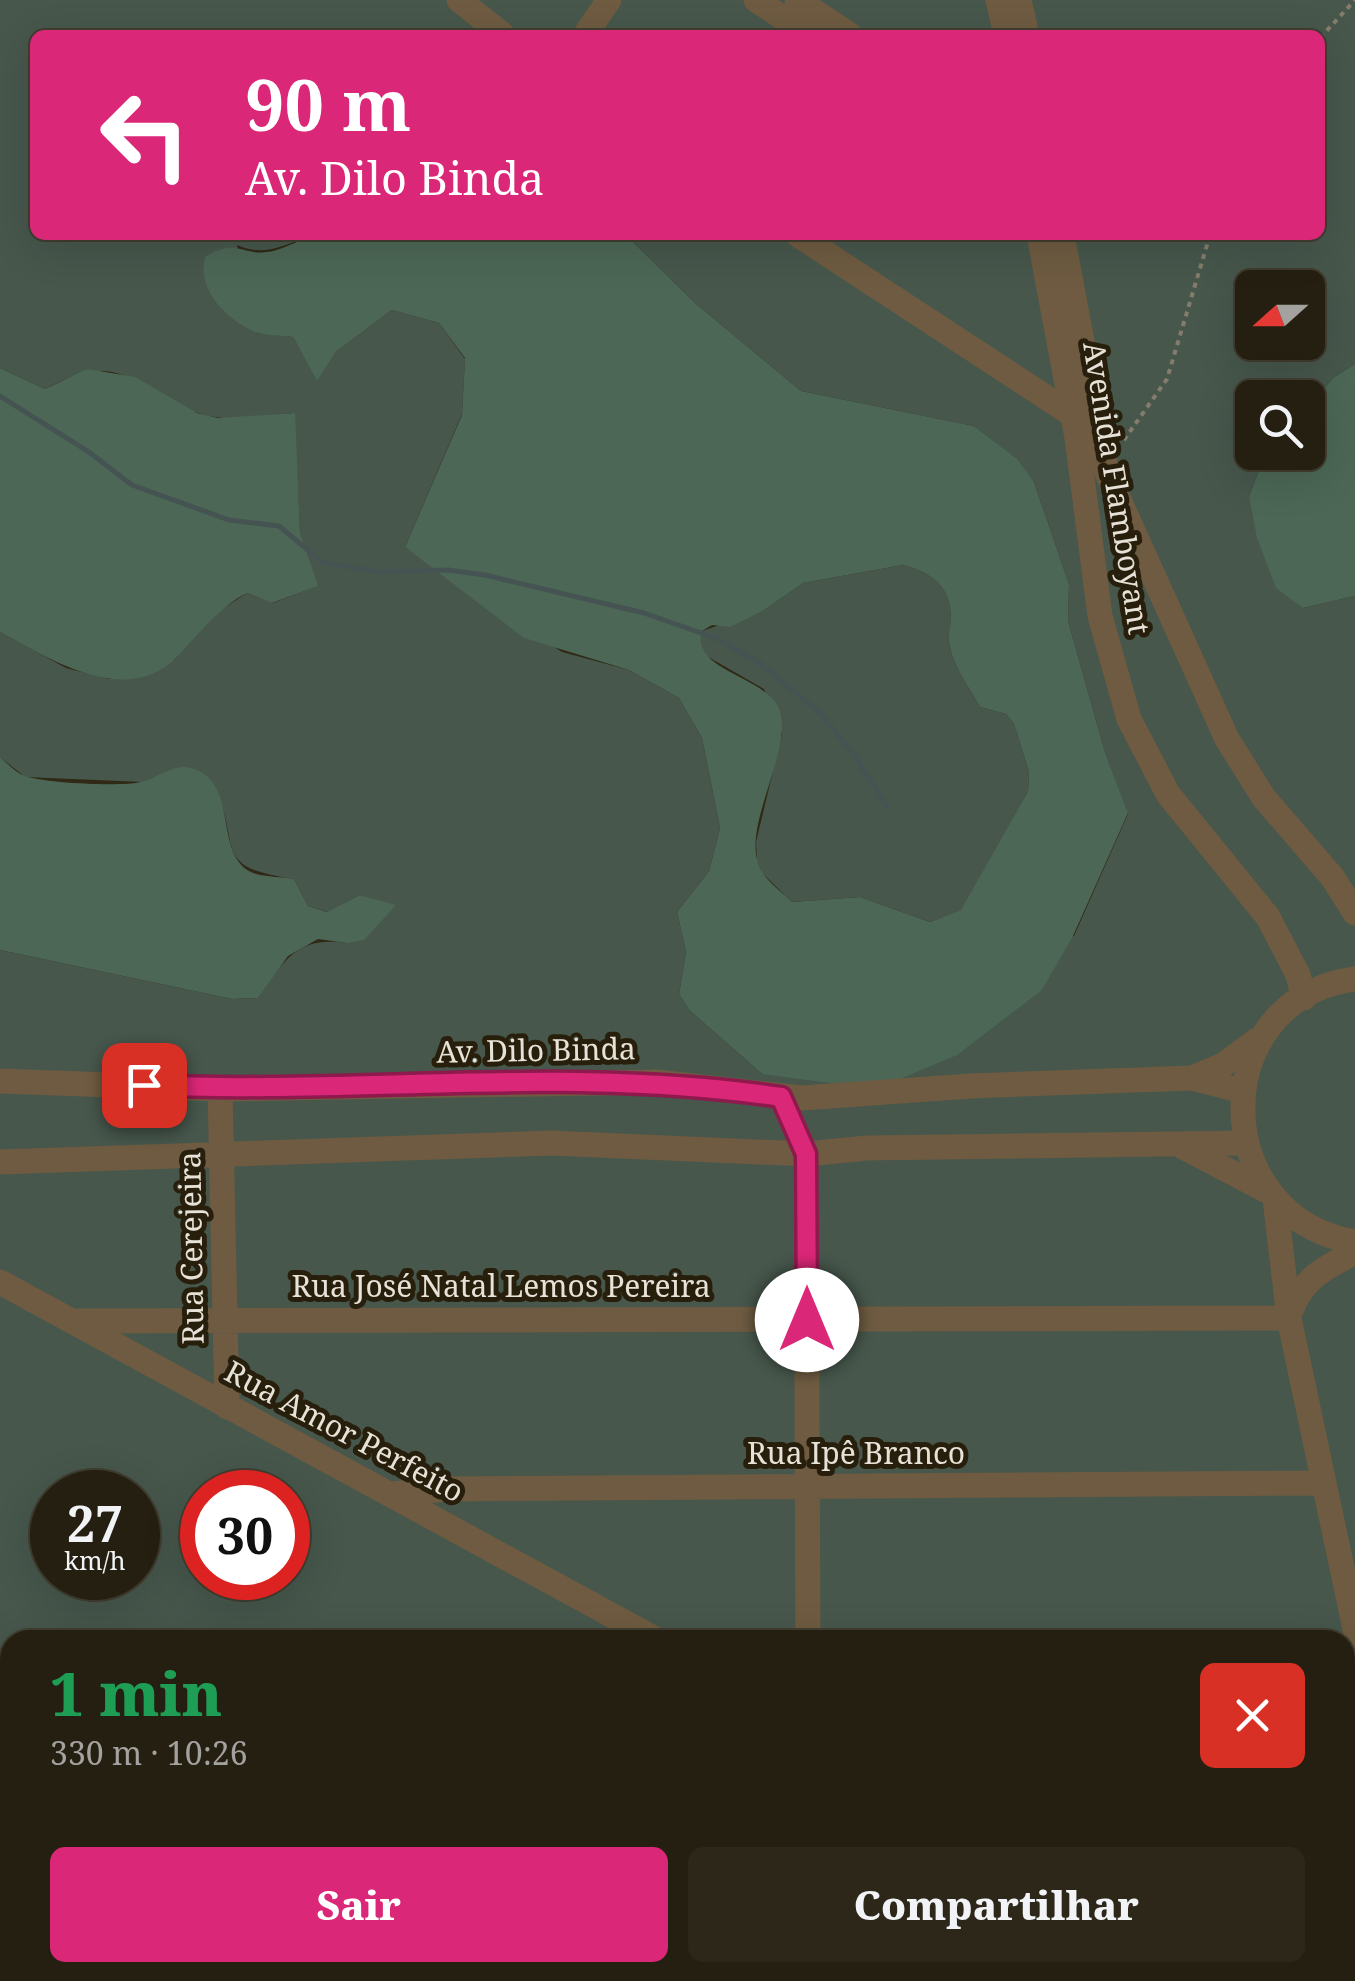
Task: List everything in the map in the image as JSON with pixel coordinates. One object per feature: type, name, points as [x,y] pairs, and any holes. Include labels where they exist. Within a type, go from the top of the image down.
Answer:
[{"type":"street","points":[[460,0],[497,30]]},
{"type":"street","points":[[588,30],[609,0]]},
{"type":"street","points":[[998,0],[1005,30]]},
{"type":"street","points":[[1019,0],[1027,30]]},
{"type":"street","points":[[778,3],[804,30]]},
{"type":"street","points":[[778,3],[839,30]]},
{"type":"street","points":[[806,240],[1073,415]]},
{"type":"street","name":"Avenida Flamboyant","points":[[1040,240],[1105,462],[1227,740],[1264,798],[1332,878],[1355,913]]},
{"type":"street","name":"Avenida Flamboyant","points":[[1063,240],[1077,373],[1073,415],[1100,616],[1130,719],[1168,794],[1268,917],[1298,974],[1304,998]]},
{"type":"street","points":[[1034,387],[1051,387],[1077,373]]},
{"type":"street","points":[[1192,1078],[1242,1053],[1304,998],[1355,979]]},
{"type":"street","points":[[1268,1030],[1242,1091],[1246,1143],[1272,1195],[1288,1318],[1355,1628]]},
{"type":"street","points":[[1192,1078],[1242,1091]]},
{"type":"street","name":"Av. Dilo Binda","points":[[0,1081],[220,1089],[657,1082],[781,1097],[1192,1078]]},
{"type":"street","name":"Rua Cerejeira","points":[[220,1089],[227,1406]]},
{"type":"street","points":[[781,1097],[806,1154],[804,1488],[808,1630]]},
{"type":"street","points":[[0,1162],[550,1143],[806,1154],[867,1148],[1183,1147],[1215,1140],[1246,1143]]},
{"type":"street","points":[[1183,1147],[1272,1195],[1306,1224],[1355,1242]]},
{"type":"street","points":[[1288,1318],[1300,1286],[1355,1252]]},
{"type":"street","name":"Rua Amor Perfeito","points":[[0,1282],[639,1630]]},
{"type":"street","name":"Rua José Natal Lemos Pereira","points":[[74,1321],[1288,1318]]},
{"type":"street","name":"Rua Ipê Branco","points":[[390,1494],[450,1489],[1324,1482]]},
{"type":"path","points":[[1325,33],[1355,0]]},
{"type":"path","points":[[1105,462],[1168,379],[1209,240]]},
{"type":"green space","points":[[0,0],[1355,0],[1355,364],[1325,387],[1325,380],[1235,380],[1235,470],[1259,470],[1249,496],[1303,608],[1355,596],[1355,1630],[0,1630],[0,950],[232,999],[258,998],[285,962],[304,947],[347,943],[395,906],[360,895],[328,912],[308,906],[294,879],[250,868],[233,851],[214,785],[25,777],[0,757],[0,632],[66,668],[109,679],[175,659],[216,613],[247,593],[273,603],[317,586],[300,532],[294,413],[212,417],[178,405],[112,372],[94,371],[45,389],[0,368]],"holes":[[[30,30],[1325,30],[1325,240],[631,240],[695,303],[801,391],[974,426],[1016,459],[1034,482],[1069,584],[1068,621],[1105,752],[1128,814],[1074,936],[762,1074],[689,1010],[679,994],[686,952],[677,912],[709,871],[720,828],[702,738],[679,698],[629,670],[562,652],[405,547],[462,414],[465,359],[439,323],[392,310],[336,352],[317,380],[293,337],[257,333],[237,245],[269,250],[302,240],[30,240]]]},
{"type":"green space","points":[[302,240],[631,240],[695,303],[801,391],[974,426],[1017,459],[1034,482],[1069,584],[1068,621],[1105,752],[1128,813],[1073,936],[1042,990],[957,1055],[876,1089],[762,1074],[689,1010],[679,994],[686,952],[677,912],[709,871],[720,828],[702,738],[679,698],[629,670],[524,638],[405,547],[462,415],[465,358],[439,323],[392,310],[336,352],[317,381],[293,337],[262,334],[243,325],[215,302],[205,281],[205,257],[216,251],[273,251]],"holes":[[[903,565],[931,577],[948,598],[948,636],[957,667],[980,707],[1006,714],[1014,724],[1029,772],[1028,791],[961,910],[930,922],[860,897],[792,902],[763,873],[756,852],[760,814],[782,733],[781,715],[764,691],[708,656],[701,645],[702,631],[712,625],[730,627],[766,609],[803,583]]]},
{"type":"green space","points":[[1355,364],[1355,596],[1303,608],[1276,588],[1257,538],[1249,496],[1259,470],[1325,470],[1325,387]]},
{"type":"green space","points":[[0,368],[45,389],[87,369],[135,377],[197,413],[218,418],[295,413],[300,532],[318,586],[272,603],[247,593],[219,613],[178,656],[158,671],[136,679],[89,674],[0,632]]},
{"type":"green space","points":[[903,565],[931,577],[948,598],[949,642],[957,667],[980,707],[1006,714],[1014,724],[1029,772],[1028,791],[962,910],[930,922],[860,897],[792,902],[762,873],[756,842],[782,734],[764,689],[703,654],[699,641],[702,631],[766,609],[803,583]]},
{"type":"green space","points":[[0,757],[25,776],[82,784],[131,783],[176,768],[191,768],[211,781],[219,794],[230,841],[243,866],[256,874],[294,879],[308,906],[327,912],[360,895],[396,905],[364,940],[347,943],[318,939],[288,956],[258,998],[232,999],[0,950]]},
{"type":"waterway","points":[[0,396],[89,452],[132,485],[229,520],[279,526],[322,562],[377,572],[448,570],[485,575],[644,613],[718,639],[757,661],[818,711],[853,753],[887,807]]},
{"type":"route","points":[[144,1085],[220,1089],[657,1082],[781,1097],[806,1154],[807,1320]]}]
